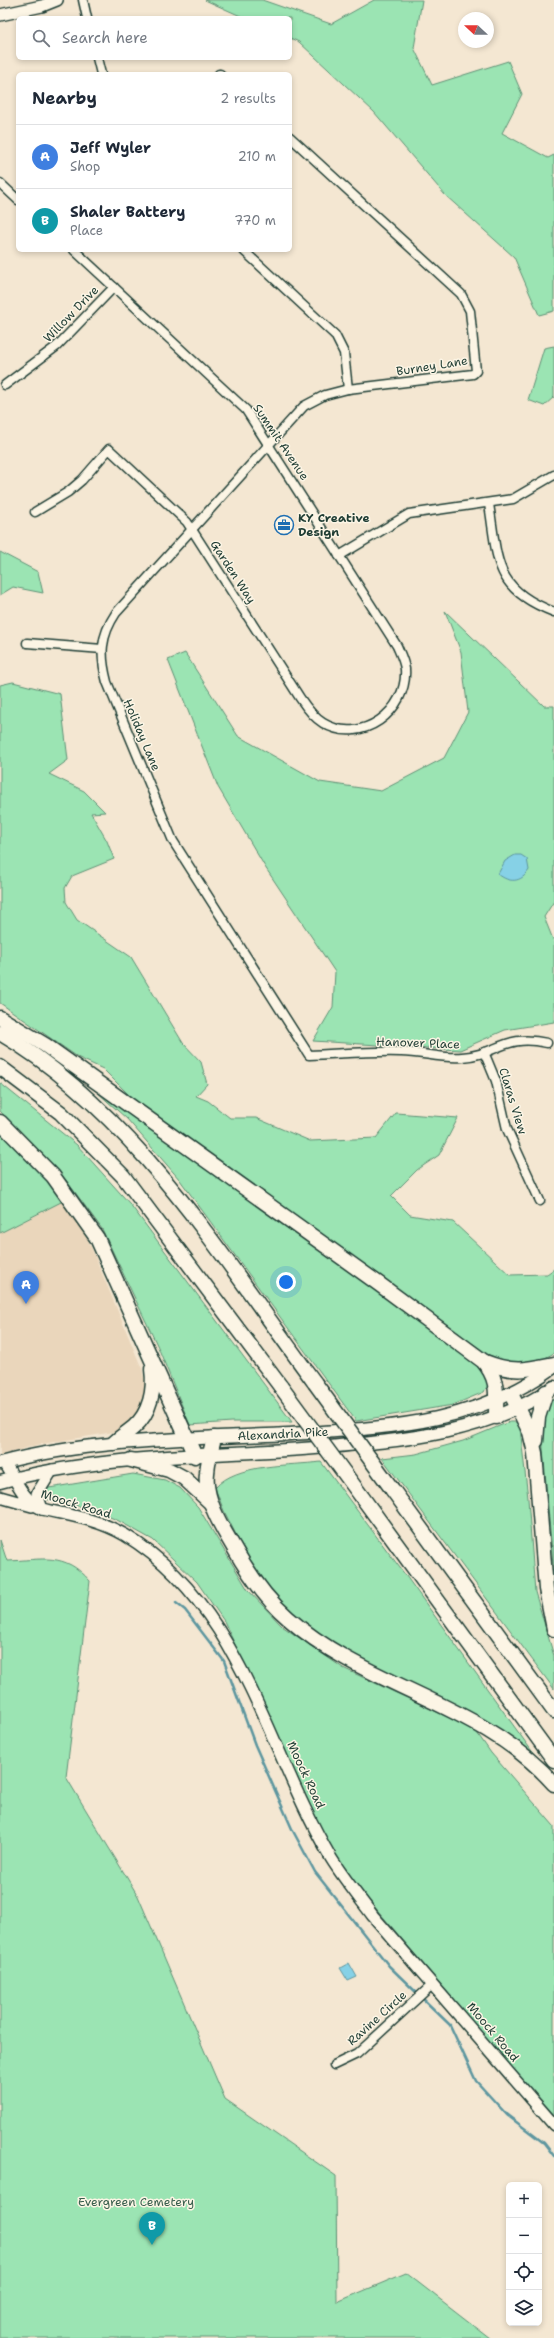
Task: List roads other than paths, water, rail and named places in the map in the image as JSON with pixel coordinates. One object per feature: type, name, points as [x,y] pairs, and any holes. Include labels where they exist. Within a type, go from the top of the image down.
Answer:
[{"type":"highway","points":[[0,1018],[51,1050],[331,1249],[483,1361],[493,1373],[496,1417]]},
{"type":"highway","points":[[0,1032],[21,1045],[66,1078],[146,1158],[189,1211],[554,1711]]},
{"type":"highway","points":[[0,1067],[61,1113],[123,1176],[281,1387],[554,1760]]},
{"type":"highway","points":[[0,1122],[53,1176],[97,1238],[127,1300],[150,1357],[189,1439],[195,1456]]},
{"type":"highway","points":[[114,1444],[135,1426],[145,1413],[152,1397],[154,1380],[150,1357]]},
{"type":"highway","points":[[483,1361],[498,1367],[518,1371],[554,1364]]},
{"type":"highway","points":[[535,1453],[538,1417],[550,1389]]},
{"type":"highway","points":[[511,1394],[530,1432],[535,1453],[546,1589],[554,1629]]},
{"type":"highway","points":[[214,1438],[206,1474],[207,1490],[213,1506],[243,1564],[256,1582],[287,1618],[332,1649],[493,1732],[527,1757],[554,1784]]},
{"type":"highway","points":[[131,1460],[169,1470],[184,1478],[197,1488],[213,1506]]},
{"type":"main road","points":[[0,14],[42,6],[57,0]]},
{"type":"main road","name":"Alexandria Pike","points":[[2,1462],[18,1458],[114,1444],[402,1426],[465,1412],[496,1400],[511,1394],[554,1367]]},
{"type":"main road","name":"Alexandria Pike","points":[[0,1482],[52,1470],[131,1460],[392,1441],[444,1432],[496,1417],[519,1408],[550,1389]]},
{"type":"main road","points":[[15,1478],[18,1458]]},
{"type":"main road","name":"Moock Road","points":[[2,1462],[15,1478],[25,1498],[32,1505],[42,1509],[80,1518],[124,1534],[167,1566],[206,1610],[235,1655],[303,1802],[331,1857],[347,1882],[430,1987],[554,2124]]},
{"type":"main road","points":[[42,1509],[37,1494],[52,1470]]},
{"type":"main road","points":[[0,1497],[42,1509]]},
{"type":"street","points":[[83,0],[87,16]]},
{"type":"street","points":[[98,60],[100,72]]},
{"type":"street","name":"Burney Lane","points":[[269,444],[304,406],[325,395],[348,389],[475,373],[476,367],[470,311],[461,294],[292,139]]},
{"type":"street","points":[[0,183],[16,195]]},
{"type":"street","name":"Summit Avenue","points":[[76,252],[246,410],[398,646],[405,669],[402,692]]},
{"type":"street","points":[[245,252],[335,335],[344,353],[348,389]]},
{"type":"street","name":"Willow Drive","points":[[5,385],[57,346],[114,287]]},
{"type":"street","name":"Holiday Lane","points":[[269,444],[116,612],[108,629],[102,649],[102,658],[107,682],[173,841],[308,1055]]},
{"type":"street","name":"Garden Way","points":[[35,512],[68,492],[82,480],[108,449],[187,522],[300,698],[317,718],[328,725],[341,729],[365,728],[375,724],[389,713],[398,703],[402,692]]},
{"type":"street","points":[[339,556],[409,514],[490,504],[514,499],[554,475]]},
{"type":"street","points":[[490,504],[498,562],[507,582],[521,595],[554,612]]},
{"type":"street","points":[[27,643],[102,649]]},
{"type":"street","name":"Hanover Place","points":[[308,1055],[401,1052],[460,1058],[523,1039],[547,1043]]},
{"type":"street","name":"Claras View","points":[[484,1052],[496,1081],[507,1129],[540,1201]]},
{"type":"street","name":"Ravine Circle","points":[[334,2065],[357,2054],[430,1987]]},
{"type":"water","points":[[515,855],[521,855],[527,859],[529,870],[519,879],[506,879],[498,874],[505,861]]},
{"type":"water","points":[[349,1963],[357,1977],[348,1981],[340,1968]]},
{"type":"waterway","points":[[176,1603],[185,1610],[224,1661],[255,1745],[293,1831],[315,1872],[389,1966],[450,2025],[476,2081],[507,2115],[544,2143],[554,2156]]},
{"type":"place","name":"KY Creative Design","points":[[284,525]]},
{"type":"place","name":"Jeff Wyler","points":[[26,1304]]},
{"type":"place","name":"Shaler Battery","points":[[152,2245]]},
{"type":"park label","name":"Evergreen Cemetery","points":[[136,2202]]}]
